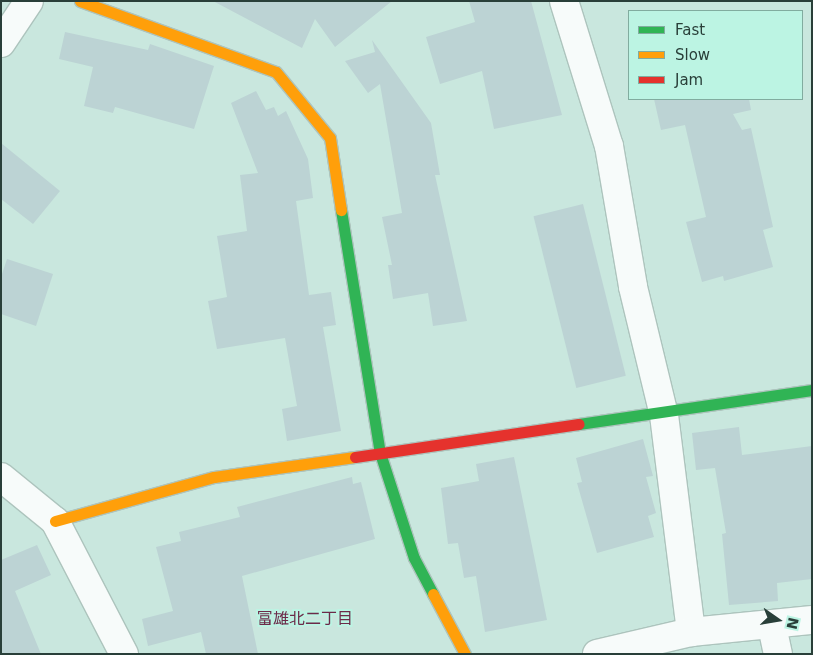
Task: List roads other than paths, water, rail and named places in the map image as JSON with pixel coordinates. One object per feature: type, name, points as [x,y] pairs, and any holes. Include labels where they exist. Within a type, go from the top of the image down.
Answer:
[{"type":"street","points":[[1,43],[29,1]]},
{"type":"street","points":[[80,1],[276,72],[330,138],[380,453],[414,558],[465,654]]},
{"type":"street","points":[[564,1],[609,146],[632,286],[664,415],[691,632]]},
{"type":"street","points":[[54,521],[214,478],[380,453],[664,415],[812,390]]},
{"type":"street","points":[[1,477],[54,521],[124,654]]},
{"type":"street","points":[[597,654],[691,632],[772,626],[812,620]]},
{"type":"street","points":[[772,626],[778,654]]},
{"type":"district","name":"富雄北二丁目","points":[[305,619]]}]
